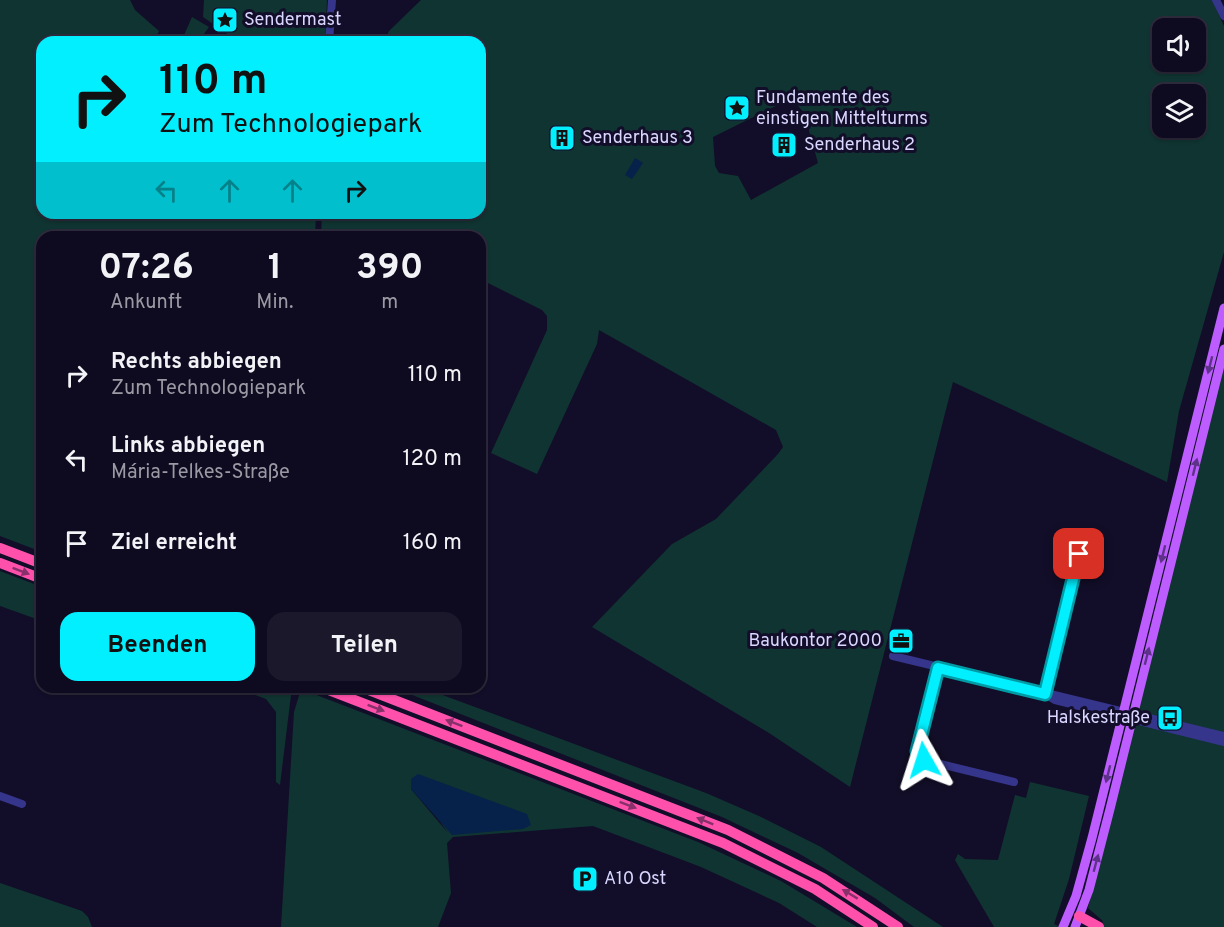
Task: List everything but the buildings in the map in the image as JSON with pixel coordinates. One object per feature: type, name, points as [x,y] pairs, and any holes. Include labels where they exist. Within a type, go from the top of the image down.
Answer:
[{"type":"highway","points":[[0,548],[36,562]]},
{"type":"highway","points":[[0,563],[36,577]]},
{"type":"highway","points":[[336,693],[723,843],[815,889],[873,927]]},
{"type":"highway","points":[[376,693],[728,830],[823,878],[898,927]]},
{"type":"highway","points":[[1074,918],[1099,927]]},
{"type":"main road","points":[[1063,927],[1074,918],[1089,890],[1224,308]]},
{"type":"main road","points":[[1128,715],[1224,349]]},
{"type":"street","points":[[329,36],[332,0]]},
{"type":"street","points":[[1216,0],[1224,16]]},
{"type":"street","points":[[1045,694],[1079,554]]},
{"type":"street","points":[[893,656],[1045,694],[1056,694],[1224,742]]},
{"type":"street","points":[[938,668],[917,751],[919,756],[924,760],[1014,782]]},
{"type":"street","points":[[1128,715],[1224,735]]},
{"type":"street","points":[[0,796],[22,804]]},
{"type":"green space","points":[[0,0],[130,0],[135,10],[159,31],[157,36],[36,36],[36,219],[316,219],[315,231],[36,231],[36,550],[0,536]]},
{"type":"green space","points":[[204,0],[327,0],[325,36],[230,36],[203,17]]},
{"type":"green space","points":[[421,0],[1212,0],[1224,26],[1224,252],[1179,411],[1167,482],[953,382],[850,787],[769,733],[592,627],[672,544],[716,519],[778,454],[783,447],[776,430],[599,330],[597,344],[537,474],[491,453],[547,330],[547,316],[542,310],[486,282],[486,231],[321,231],[322,219],[486,219],[486,36],[387,36],[389,31]],"holes":[[[794,101],[804,113],[818,163],[751,200],[738,176],[719,173],[715,166],[713,137],[784,102]]]},
{"type":"green space","points":[[192,17],[209,27],[202,36],[184,36]]},
{"type":"green space","points":[[1224,363],[1224,927],[1101,927],[1103,921],[1088,908]]},
{"type":"green space","points":[[0,571],[36,585],[36,619],[0,606]]},
{"type":"green space","points":[[250,693],[291,693],[280,785],[276,782],[276,712],[266,699]]},
{"type":"green space","points":[[300,693],[311,693],[698,842],[781,881],[857,927],[817,927],[779,903],[701,867],[593,826],[453,837],[447,843],[451,893],[438,927],[281,927],[294,712]],"holes":[[[411,779],[448,833],[411,789]]]},
{"type":"green space","points":[[407,693],[437,693],[706,793],[759,816],[821,847],[943,927],[914,927],[875,898],[798,853],[722,817]]},
{"type":"green space","points":[[1030,782],[1089,796],[1069,879],[1054,924],[1061,927],[994,927],[955,860],[958,854],[965,859],[998,860],[1015,795],[1026,798]]},
{"type":"green space","points":[[0,883],[82,911],[88,917],[92,927],[0,927]]},
{"type":"water","points":[[635,158],[643,163],[632,179],[625,175]]},
{"type":"water","points":[[418,774],[527,814],[531,825],[523,829],[452,835],[411,789],[411,779]]},
{"type":"place","name":"Sendermast","points":[[225,20]]},
{"type":"place","name":"Fundamente des einstigen Mittelturms","points":[[737,108]]},
{"type":"place","name":"Senderhaus 3","points":[[562,138]]},
{"type":"place","name":"Senderhaus 2","points":[[784,145]]},
{"type":"place","name":"Baukontor 2000","points":[[901,641]]},
{"type":"place","name":"Halskestraße","points":[[1170,718]]},
{"type":"place","name":"A10 Ost","points":[[585,879]]},
{"type":"route","points":[[924,760],[917,751],[938,668],[1045,694],[1079,554]]}]
